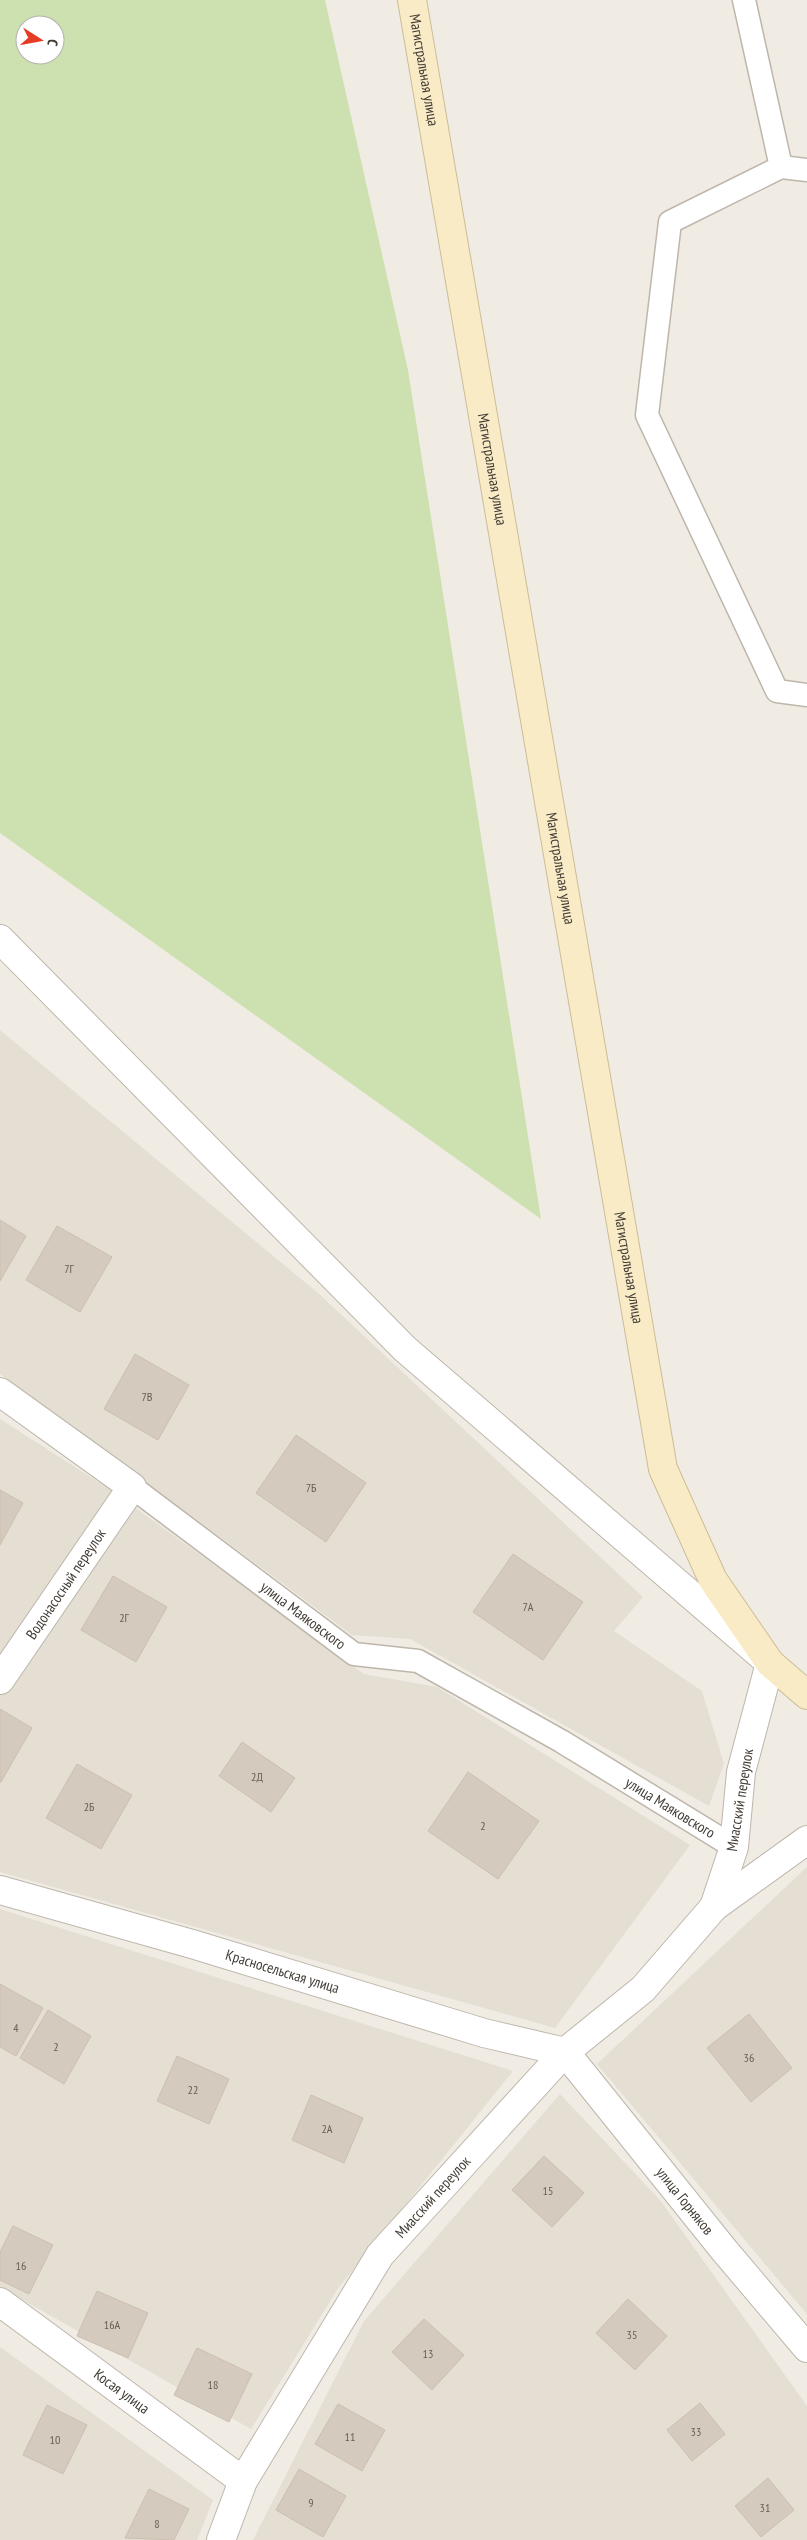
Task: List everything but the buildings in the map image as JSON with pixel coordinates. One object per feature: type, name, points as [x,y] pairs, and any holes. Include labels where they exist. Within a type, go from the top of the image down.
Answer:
[{"type":"street","name":"Магистральная улица","points":[[412,0],[663,1469],[714,1580],[770,1663],[807,1695]]},
{"type":"street","points":[[0,939],[404,1349],[770,1663]]},
{"type":"street","name":"улица Маяковского","points":[[0,1392],[132,1487]]},
{"type":"street","name":"Водонасосный переулок","points":[[0,1680],[132,1487]]},
{"type":"street","name":"Миасский переулок","points":[[714,1907],[734,1847],[741,1772],[770,1663]]},
{"type":"street","name":"Миасский переулок","points":[[221,2540],[243,2481],[380,2255],[565,2052],[643,1989],[714,1907],[807,1840]]},
{"type":"street","name":"Красносельская улица","points":[[0,1890],[192,1944],[484,2033],[565,2052]]},
{"type":"street","name":"улица Горняков","points":[[565,2052],[660,2167],[724,2250],[807,2348]]},
{"type":"street","name":"Косая улица","points":[[0,2302],[243,2481]]},
{"type":"lane","points":[[744,0],[781,167]]},
{"type":"lane","points":[[807,170],[781,167],[670,222],[647,415],[777,691],[807,695]]},
{"type":"lane","name":"улица Маяковского","points":[[132,1487],[354,1654],[418,1661],[561,1741],[734,1847]]},
{"type":"shaded area","points":[[0,1030],[318,1293],[643,1597],[614,1631],[702,1691],[724,1764],[709,1806],[410,1639],[352,1635],[0,1374]]},
{"type":"shaded area","points":[[0,1419],[111,1490],[364,1674],[437,1687],[690,1845],[555,2028],[0,1872]]},
{"type":"shaded area","points":[[807,1867],[807,2314],[597,2064]]},
{"type":"shaded area","points":[[0,1909],[513,2071],[339,2287],[251,2429],[0,2287]]},
{"type":"shaded area","points":[[560,2094],[660,2200],[807,2406],[807,2540],[253,2540],[364,2321]]},
{"type":"shaded area","points":[[0,2347],[213,2500],[197,2540],[0,2540]]},
{"type":"green space","points":[[0,0],[325,0],[408,370],[541,1219],[0,833]]}]
